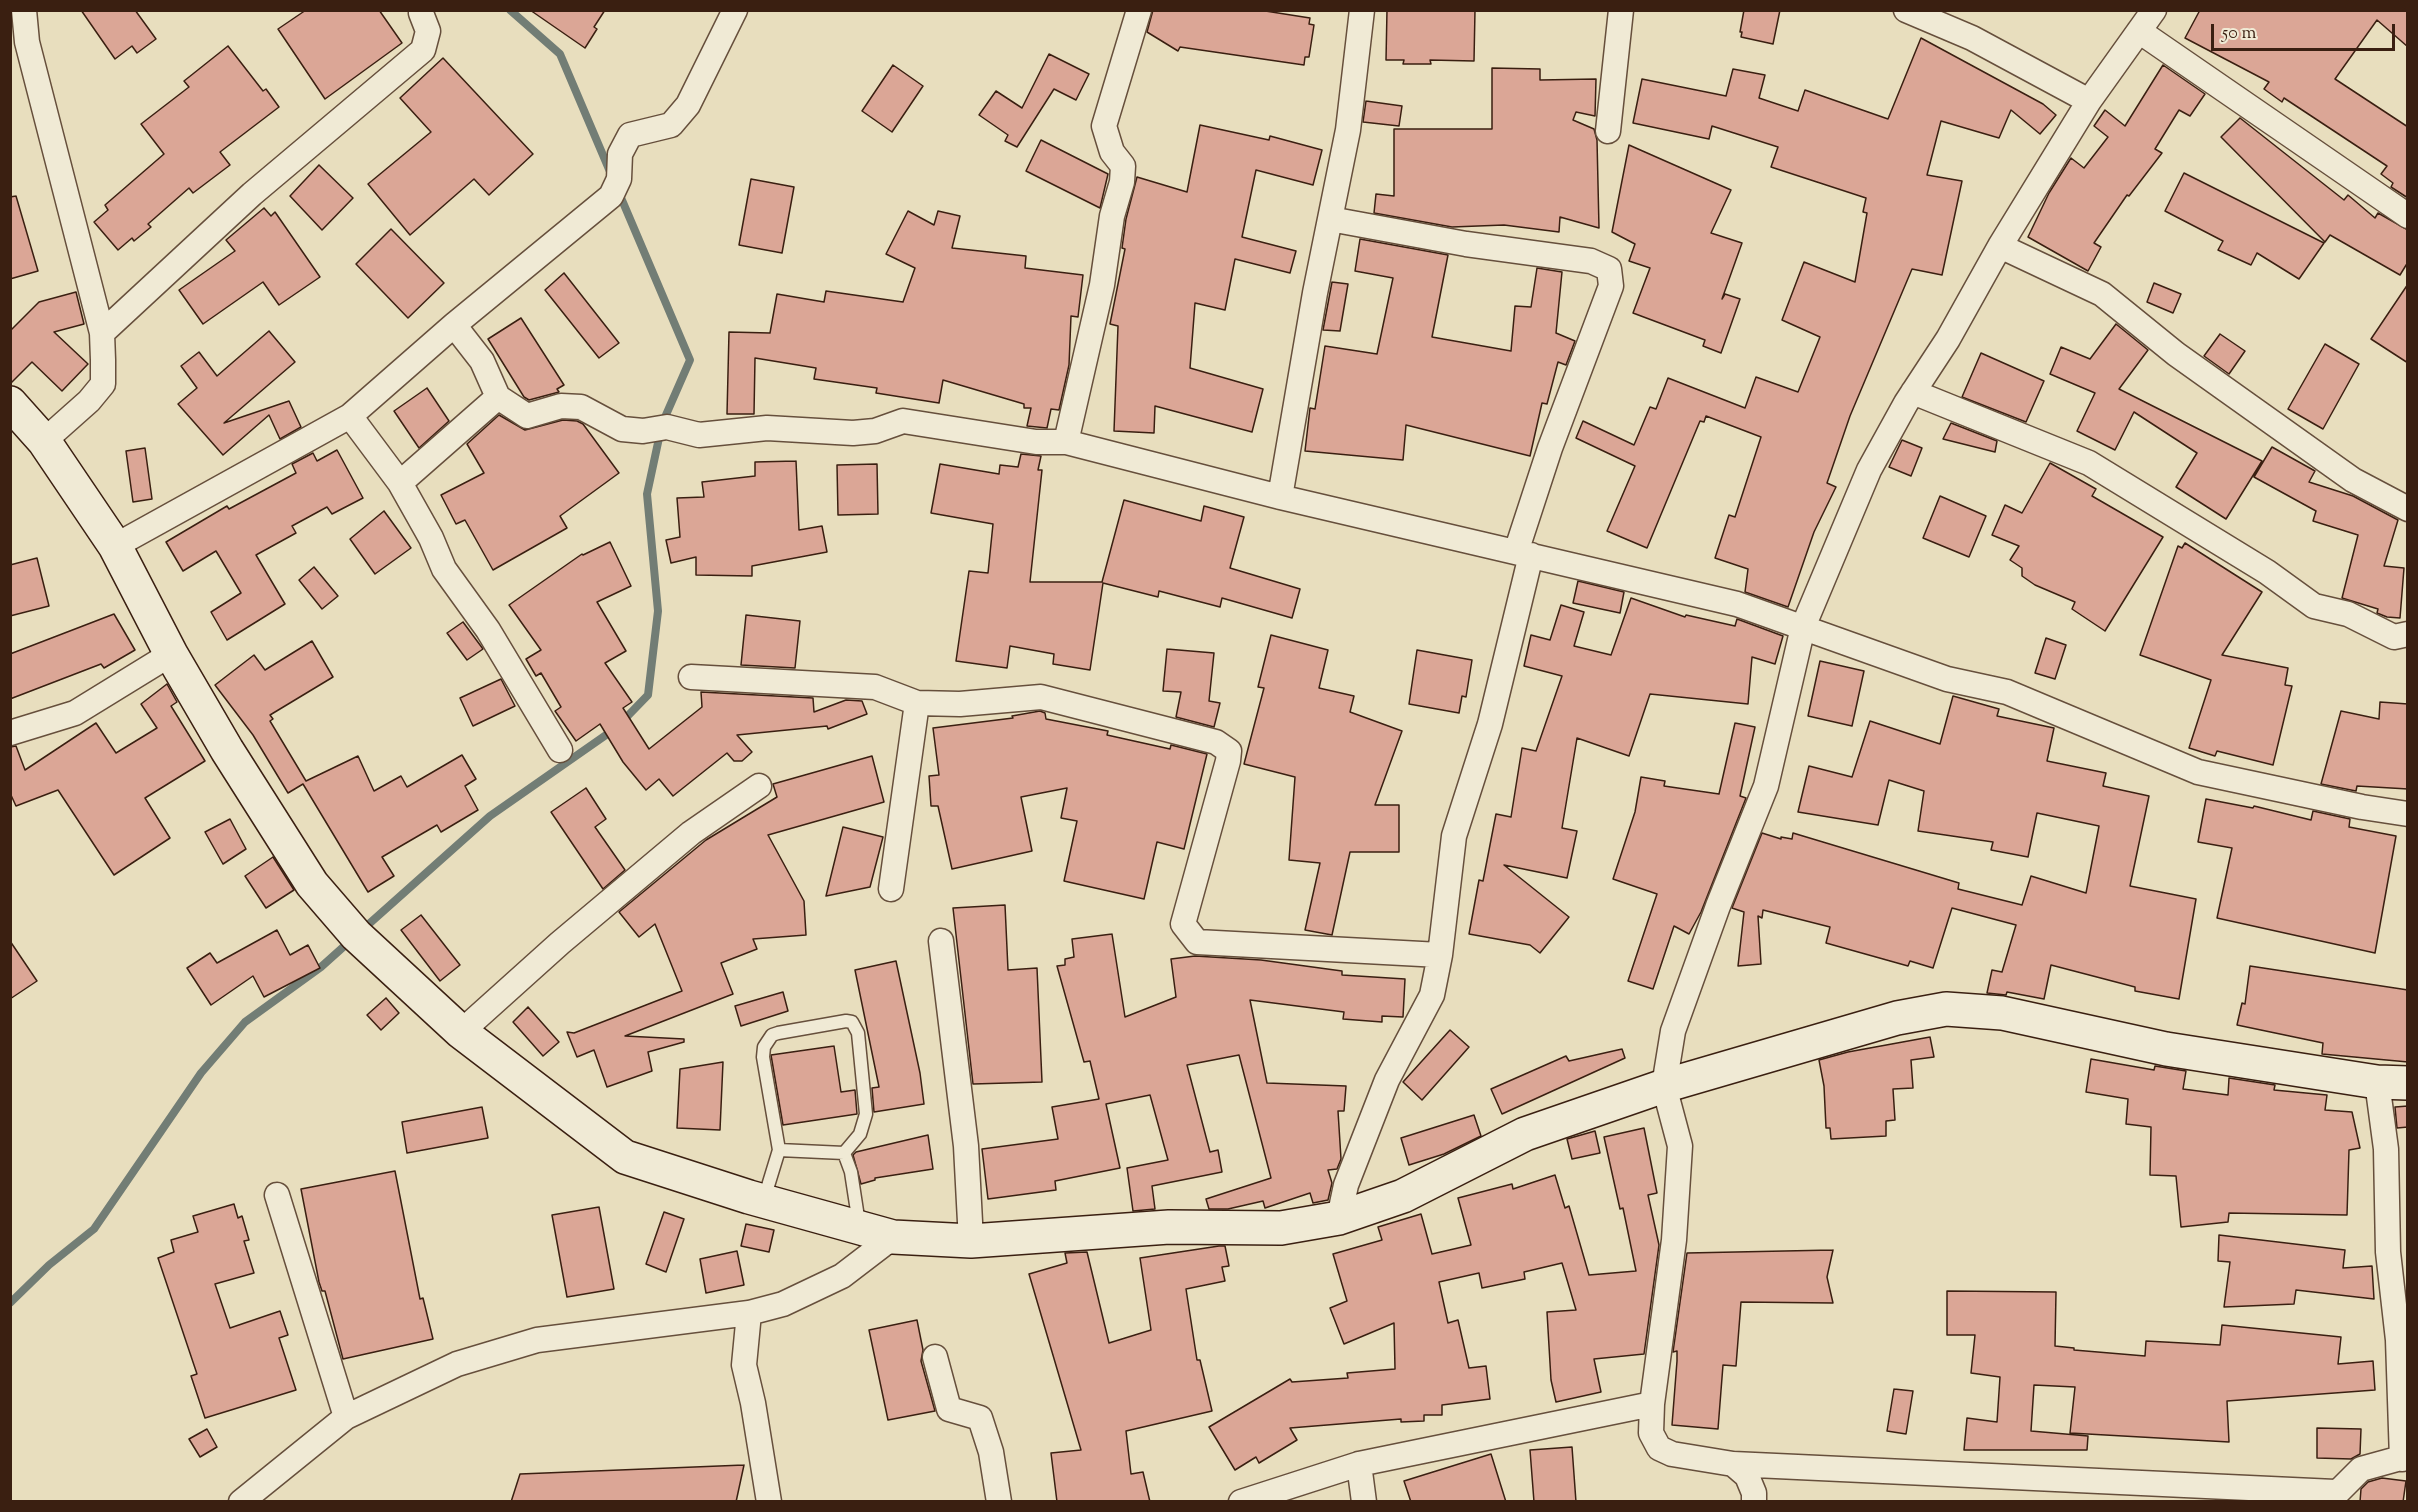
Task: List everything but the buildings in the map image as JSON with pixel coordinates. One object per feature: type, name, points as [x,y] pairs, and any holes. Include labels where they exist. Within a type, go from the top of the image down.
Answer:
[{"type":"street","points":[[24,10],[19,43],[102,333],[103,384],[89,401],[44,441]]},
{"type":"street","points":[[115,546],[350,416],[454,325],[611,196],[619,179],[625,144],[671,125],[688,105],[735,10]]},
{"type":"street","points":[[1066,442],[1102,285],[1112,216],[1122,182],[1123,166],[1112,152],[1104,126],[1139,10]]},
{"type":"street","points":[[1280,496],[1348,130],[1362,10]]},
{"type":"street","points":[[1608,131],[1621,10]]},
{"type":"street","points":[[1906,10],[1972,38],[2089,101]]},
{"type":"street","points":[[10,403],[44,441],[115,546],[171,654],[227,750],[312,884],[364,944],[461,1032],[625,1157],[764,1201],[893,1237],[971,1241],[1169,1227],[1281,1228],[1340,1218],[1402,1196],[1525,1134],[1664,1086],[1897,1018],[1946,1009],[2002,1013],[2166,1049],[2392,1082],[2386,1149],[2388,1252],[2398,1340],[2405,1457],[2361,1469],[2331,1497],[1733,1464],[1672,1454],[1659,1448],[1651,1433],[1652,1404],[1674,1240],[1680,1146],[1664,1086],[1673,1031],[1718,906],[1766,786],[1803,627],[1869,470],[1948,339],[2000,246],[2089,101],[2154,10]]},
{"type":"street","points":[[102,333],[252,194],[423,50],[428,31],[421,14]]},
{"type":"street","points":[[2139,31],[2408,216]]},
{"type":"street","points":[[1330,219],[1466,244],[1591,261],[1609,269],[1611,286],[1550,448],[1523,553],[1490,724],[1454,836],[1440,955],[1432,995],[1387,1080],[1346,1185],[1340,1218]]},
{"type":"street","points":[[2000,246],[2102,294],[2176,354],[2352,480],[2408,509]]},
{"type":"street","points":[[454,325],[482,361],[498,398],[527,416],[561,406],[582,406],[622,429],[643,431],[673,429],[699,435],[767,429],[853,434],[875,431],[903,421],[1036,442],[1066,442],[1280,496],[1737,604],[1947,679],[2007,692],[2198,772],[2362,807],[2408,814]]},
{"type":"street","points":[[1914,392],[2089,463],[2267,572],[2314,606],[2348,614],[2394,637],[2408,634]]},
{"type":"street","points":[[400,483],[498,398]]},
{"type":"street","points":[[350,416],[400,483],[431,538],[444,569],[488,630],[560,750]]},
{"type":"street","points":[[10,733],[75,713],[171,654]]},
{"type":"street","points":[[692,677],[875,687],[916,703],[960,704],[1041,697],[1216,742],[1229,751],[1228,761],[1183,924],[1197,942],[1440,955]]},
{"type":"street","points":[[891,889],[916,703]]},
{"type":"street","points":[[461,1032],[560,943],[691,833],[759,786]]},
{"type":"street","points":[[941,941],[966,1146],[971,1241]]},
{"type":"street","points":[[277,1195],[346,1416]]},
{"type":"street","points":[[241,1502],[346,1416],[457,1364],[537,1340],[750,1314],[783,1304],[842,1276],[893,1237]]},
{"type":"street","points":[[750,1314],[744,1365],[769,1502]]},
{"type":"street","points":[[935,1357],[949,1409],[980,1418],[991,1452],[999,1502]]},
{"type":"street","points":[[1241,1502],[1359,1464],[1652,1404]]},
{"type":"street","points":[[1359,1464],[1364,1502]]},
{"type":"street","points":[[1733,1464],[1747,1476],[1754,1493],[1754,1502]]},
{"type":"lane","points":[[764,1201],[779,1150],[763,1057],[764,1047],[772,1035],[846,1021],[852,1022],[858,1033],[866,1114],[860,1134],[844,1153]]},
{"type":"lane","points":[[779,1150],[844,1153]]},
{"type":"lane","points":[[844,1153],[851,1172],[860,1228]]},
{"type":"waterway","points":[[510,10],[560,54],[611,174]]},
{"type":"waterway","points":[[361,931],[490,816],[616,728],[648,695],[658,611],[647,494],[662,424],[690,360],[619,193]]},
{"type":"waterway","points":[[10,1303],[49,1265],[94,1229],[201,1073],[245,1022],[321,967],[350,941]]}]
